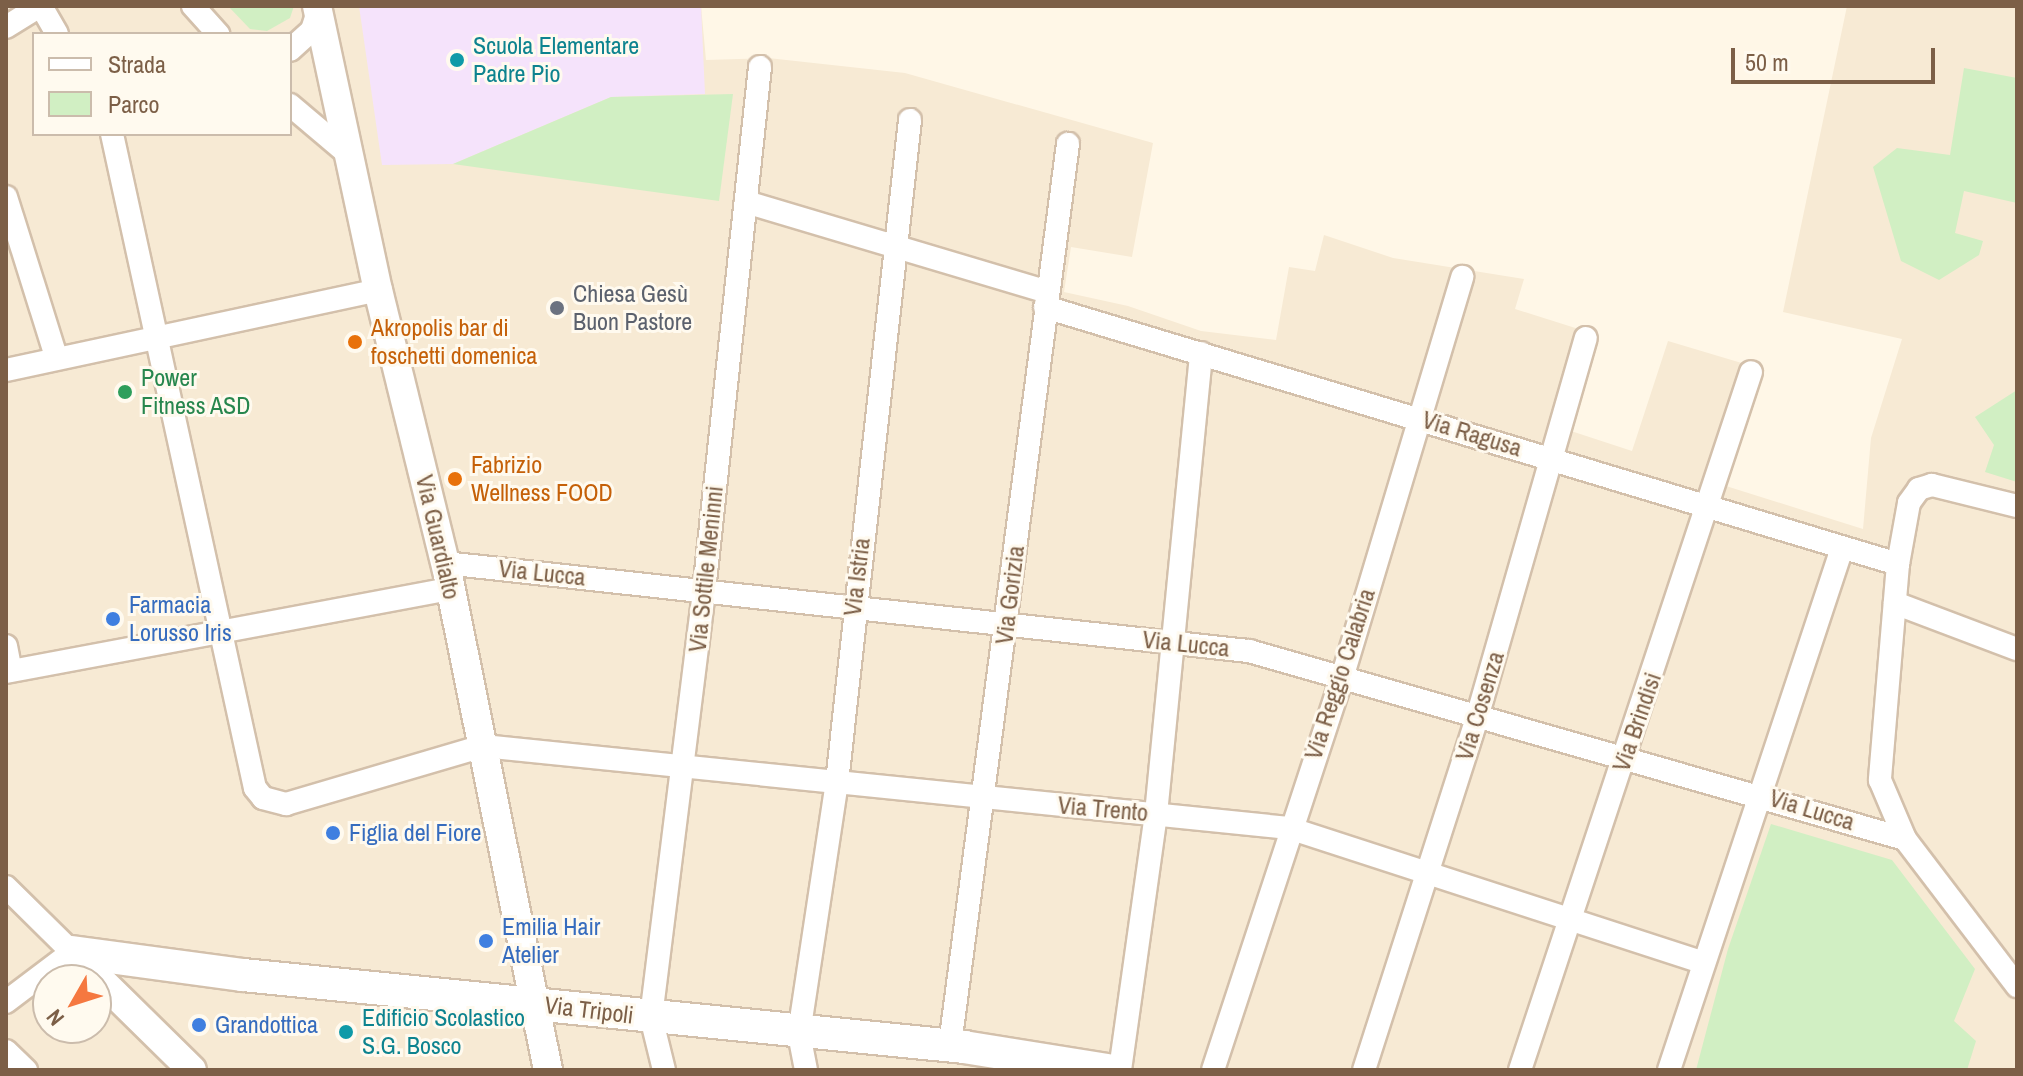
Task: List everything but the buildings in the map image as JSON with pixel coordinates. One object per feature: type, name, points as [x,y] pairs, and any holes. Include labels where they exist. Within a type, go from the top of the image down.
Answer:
[{"type":"main road","name":"Via Tripoli","points":[[72,952],[1107,1070]]},
{"type":"street","points":[[6,27],[41,6],[56,32]]},
{"type":"street","points":[[193,6],[216,32]]},
{"type":"street","points":[[292,48],[312,30],[317,9]]},
{"type":"street","name":"Via Guardialto","points":[[317,9],[378,290],[448,576],[548,1070]]},
{"type":"street","name":"Via Sottile Meninni","points":[[664,1070],[651,1017],[704,591],[760,67]]},
{"type":"street","points":[[292,107],[348,154]]},
{"type":"street","name":"Via Istria","points":[[806,1070],[799,1033],[837,782],[852,609],[910,120]]},
{"type":"street","points":[[112,136],[255,788],[263,798],[286,804],[483,746]]},
{"type":"street","name":"Via Gorizia","points":[[960,1054],[985,797],[1068,144]]},
{"type":"street","points":[[6,197],[56,357]]},
{"type":"street","name":"Via Ragusa","points":[[746,202],[896,246],[1201,353],[1898,564]]},
{"type":"street","name":"Via Reggio Calabria","points":[[1213,1070],[1289,828],[1342,678],[1462,277]]},
{"type":"street","points":[[6,370],[378,290]]},
{"type":"street","name":"Via Cosenza","points":[[1364,1070],[1478,714],[1586,338]]},
{"type":"street","points":[[1120,1070],[1156,814],[1201,353]]},
{"type":"street","name":"Via Brindisi","points":[[1520,1070],[1751,372]]},
{"type":"street","points":[[2017,506],[1947,485],[1919,489],[1909,503],[1898,564],[1880,780],[1905,839],[2017,986]]},
{"type":"street","points":[[1669,1070],[1763,795],[1842,548]]},
{"type":"street","name":"Via Lucca","points":[[9,672],[220,629],[448,576],[704,591],[1249,651],[1626,755],[1905,839]]},
{"type":"street","points":[[1895,603],[2017,649]]},
{"type":"street","points":[[6,646],[9,672]]},
{"type":"street","name":"Via Trento","points":[[483,746],[1289,828],[1704,963]]},
{"type":"street","points":[[6,887],[192,1070]]},
{"type":"street","points":[[6,1002],[72,952]]},
{"type":"street","points":[[6,1051],[26,1070]]},
{"type":"shaded area","points":[[6,6],[701,6],[706,60],[768,58],[905,73],[1153,143],[1132,257],[1071,247],[1064,292],[1128,306],[1201,331],[1276,340],[1289,267],[1315,271],[1324,235],[1393,258],[1524,279],[1515,309],[1588,332],[1571,431],[1632,451],[1668,341],[1765,370],[1726,486],[1863,529],[1871,438],[1902,339],[1783,312],[1847,6],[2017,6],[2017,1070],[6,1070]]},
{"type":"shaded area","points":[[359,6],[701,6],[705,94],[611,97],[453,164],[382,165]]},
{"type":"green space","points":[[228,6],[294,6],[290,18],[267,31],[250,29]]},
{"type":"green space","points":[[1964,68],[2017,78],[2017,203],[1964,191],[1955,233],[1983,241],[1979,255],[1939,280],[1901,261],[1873,167],[1897,148],[1950,155]]},
{"type":"green space","points":[[733,94],[719,201],[453,164],[611,97]]},
{"type":"green space","points":[[2017,390],[2017,482],[1985,472],[1994,445],[1975,417]]},
{"type":"green space","points":[[1771,824],[1892,860],[1975,969],[1954,1021],[1976,1041],[1967,1070],[1696,1070],[1728,949]]},
{"type":"place","name":"Scuola Elementare Padre Pio","points":[[457,60]]},
{"type":"place","name":"Chiesa Gesù Buon Pastore","points":[[557,308]]},
{"type":"place","name":"Akropolis bar di foschetti domenica","points":[[355,342]]},
{"type":"place","name":"Power Fitness ASD","points":[[125,392]]},
{"type":"place","name":"Fabrizio Wellness FOOD","points":[[455,479]]},
{"type":"place","name":"Farmacia Lorusso Iris","points":[[113,619]]},
{"type":"place","name":"Figlia del Fiore","points":[[333,833]]},
{"type":"place","name":"Emilia Hair Atelier","points":[[486,941]]},
{"type":"place","name":"Grandottica","points":[[199,1025]]},
{"type":"place","name":"Edificio Scolastico S.G. Bosco","points":[[346,1032]]}]
